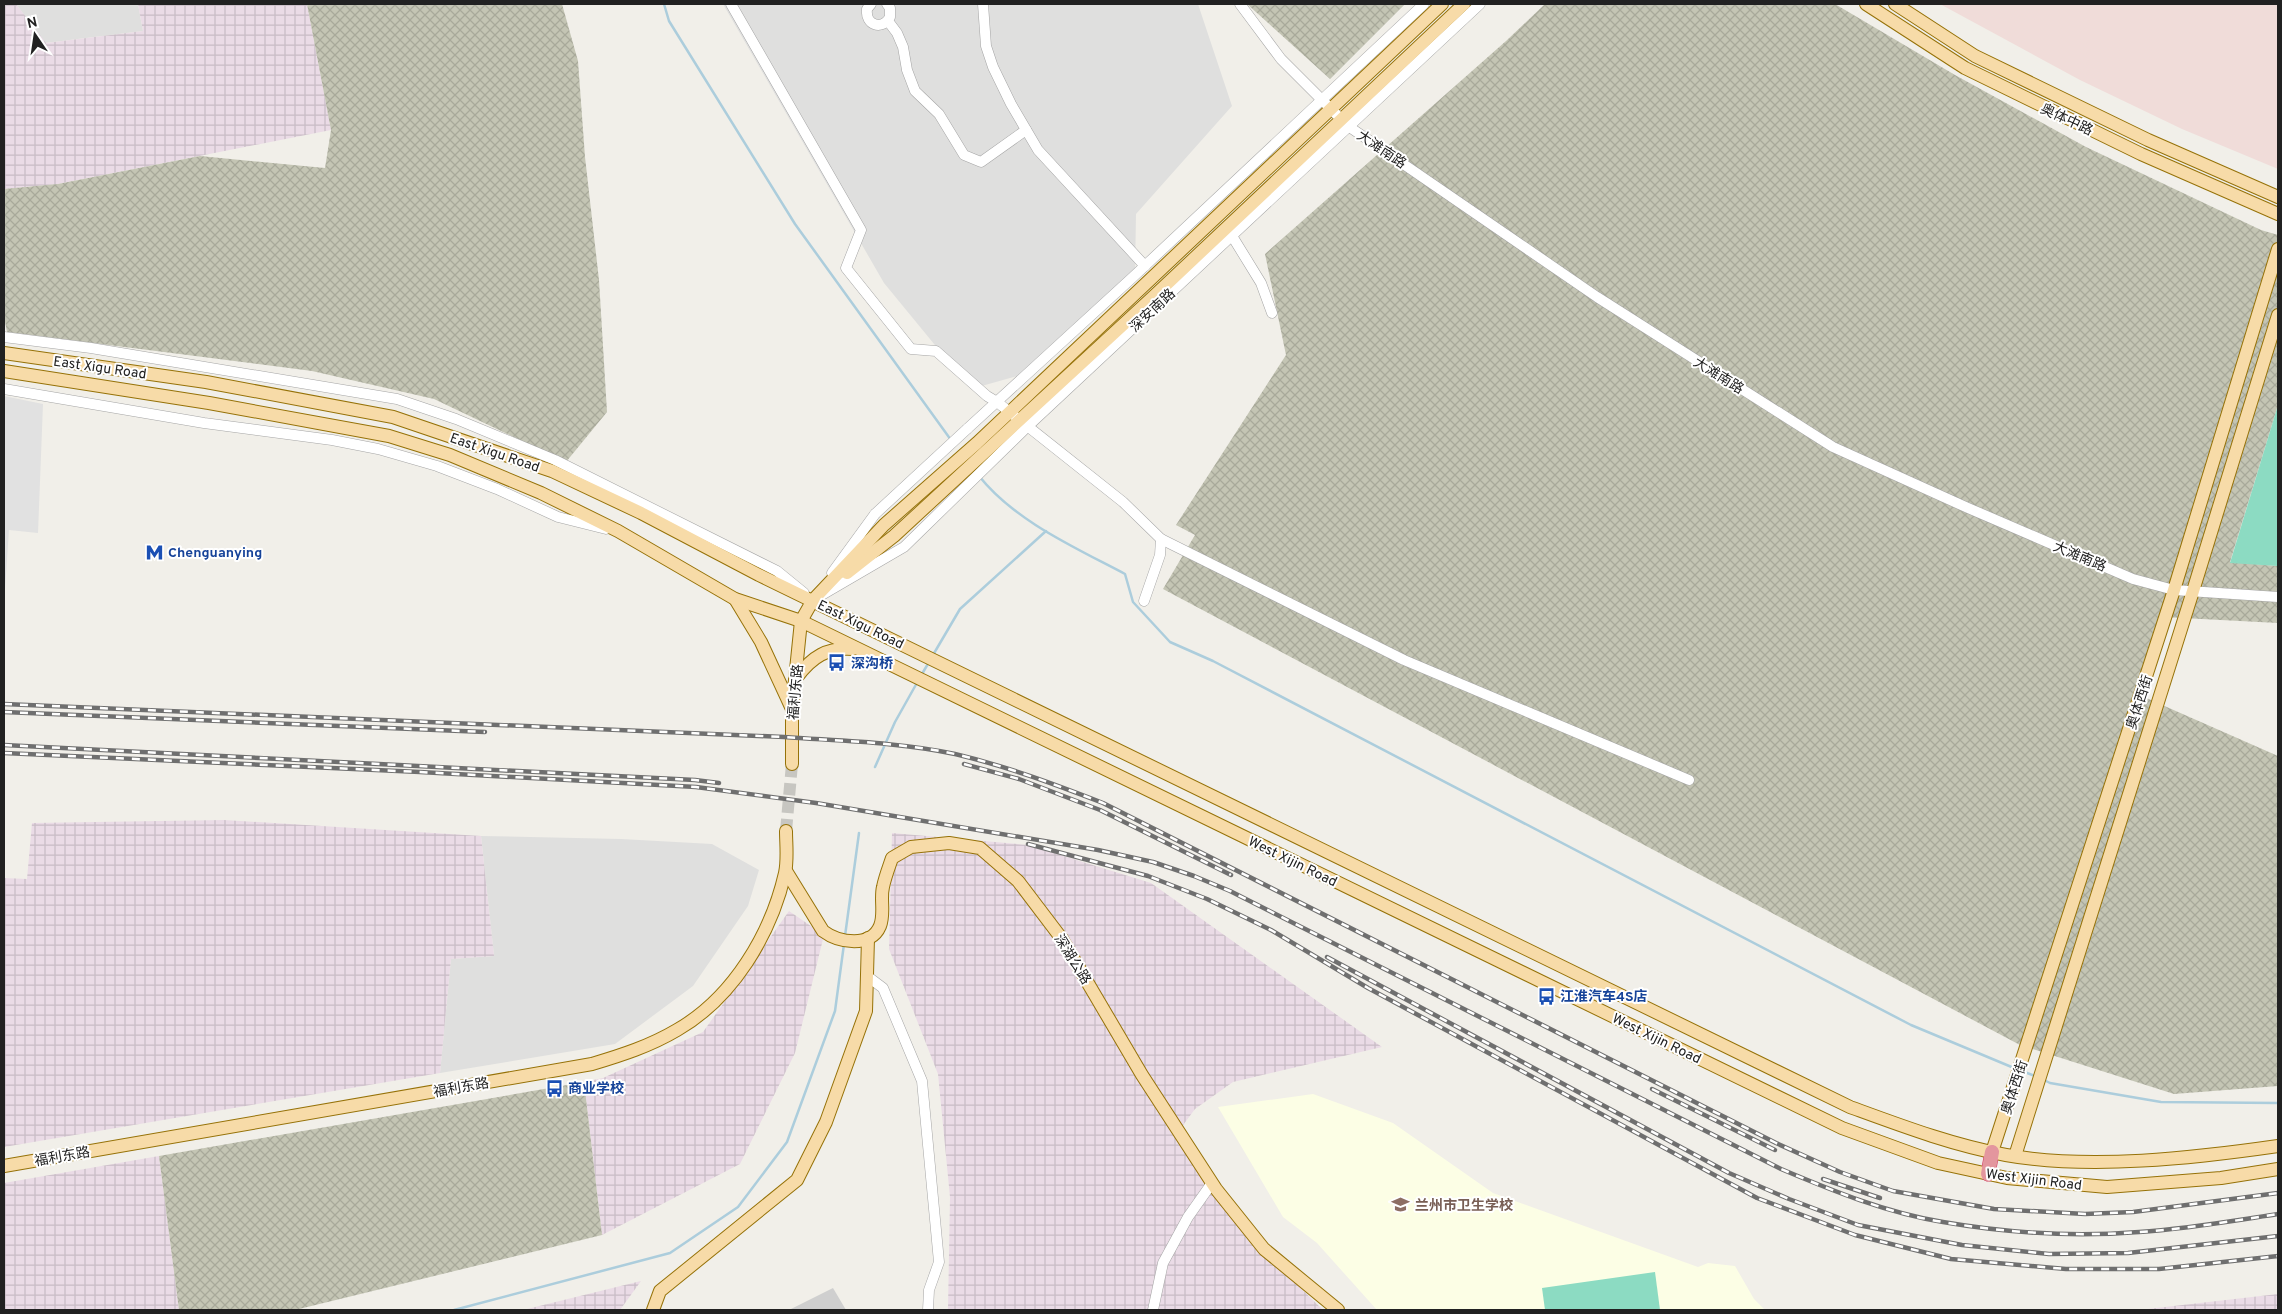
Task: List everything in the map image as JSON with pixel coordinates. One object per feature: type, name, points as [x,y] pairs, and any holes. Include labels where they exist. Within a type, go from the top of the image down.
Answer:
[{"type":"highway","points":[[1988,1174],[1992,1152]]},
{"type":"main road","name":"深安南路","points":[[1019,420],[1326,105],[1442,4]]},
{"type":"main road","name":"深安南路","points":[[813,600],[894,536],[1019,420],[1229,231],[1344,123],[1464,4]]},
{"type":"main road","name":"奥体中路","points":[[1866,4],[1965,68],[1998,85],[2141,154],[2278,214]]},
{"type":"main road","name":"奥体中路","points":[[1895,4],[1975,56],[2148,140],[2278,197]]},
{"type":"main road","name":"奥体西街","points":[[1992,1152],[2044,999],[2174,590],[2278,249]]},
{"type":"main road","name":"奥体西街","points":[[2015,1156],[2061,1005],[2194,591],[2278,315]]},
{"type":"main road","name":"East Xigu Road","points":[[4,353],[206,382],[393,417],[552,471],[641,513],[759,575],[949,667]]},
{"type":"main road","name":"East Xigu Road","points":[[4,371],[209,403],[389,436],[450,455],[541,494],[618,531],[735,599],[801,621],[937,687]]},
{"type":"main road","name":"深安南路","points":[[813,600],[884,524],[985,452]]},
{"type":"main road","points":[[735,599],[760,642],[792,709]]},
{"type":"main road","points":[[801,621],[813,600]]},
{"type":"main road","name":"福利东路","points":[[792,764],[792,709],[797,677],[801,621]]},
{"type":"main road","points":[[797,677],[807,663],[822,653],[839,648],[857,649]]},
{"type":"main road","name":"West Xijin Road","points":[[949,667],[1850,1107],[1942,1140],[2015,1156],[2106,1162],[2220,1154],[2278,1146]]},
{"type":"main road","name":"West Xijin Road","points":[[937,687],[1842,1128],[1938,1163],[2007,1178],[2107,1187],[2221,1178],[2278,1169]]},
{"type":"main road","name":"福利东路","points":[[4,1166],[592,1064],[641,1049],[679,1029],[709,1006],[742,969],[767,927],[786,871],[786,830]]},
{"type":"main road","name":"深湖公路","points":[[868,938],[876,933],[882,923],[883,888],[892,858],[911,847],[949,843],[980,848],[1018,881],[1062,939],[1137,1067],[1212,1183],[1264,1249],[1338,1310]]},
{"type":"main road","points":[[653,1310],[660,1291],[797,1180],[826,1122],[866,1010],[868,938],[853,942],[830,937],[823,931],[786,871]]},
{"type":"street","points":[[731,4],[861,230],[846,268],[911,349],[936,351],[986,396],[997,402],[1123,502],[1160,539],[1404,660],[1689,780]]},
{"type":"street","points":[[869,4],[866,14],[870,23],[879,26],[888,22],[891,12],[887,4]]},
{"type":"street","points":[[984,4],[986,46],[993,67],[1038,150],[1145,266]]},
{"type":"street","name":"大滩南路","points":[[1240,4],[1281,59],[1344,123],[1597,297],[1833,447],[2133,579],[2174,590],[2278,597]]},
{"type":"street","name":"深安南路","points":[[813,600],[874,514],[1145,266],[1326,105],[1424,4]]},
{"type":"street","name":"深安南路","points":[[1344,123],[1480,4]]},
{"type":"street","points":[[888,22],[897,32],[903,47],[907,70],[915,91],[939,114],[964,155],[981,162],[1026,130]]},
{"type":"street","points":[[1998,85],[2003,70]]},
{"type":"street","points":[[1229,231],[1261,283],[1272,313]]},
{"type":"street","points":[[4,337],[100,350],[397,399],[489,432],[555,460],[777,571],[813,600]]},
{"type":"street","points":[[4,389],[204,423],[332,440],[378,449],[437,466],[497,489],[558,517],[618,531]]},
{"type":"street","name":"深安南路","points":[[813,600],[904,547],[985,452]]},
{"type":"street","points":[[1144,601],[1160,555],[1160,539]]},
{"type":"street","points":[[867,976],[883,988],[922,1081],[939,1262],[929,1290],[928,1310]]},
{"type":"street","points":[[1154,1310],[1163,1263],[1188,1217],[1212,1183]]},
{"type":"shaded area","points":[[4,4],[16,4],[46,43],[143,31],[138,4],[307,4],[331,130],[58,184],[4,189]]},
{"type":"shaded area","points":[[16,4],[138,4],[143,31],[45,43]]},
{"type":"shaded area","points":[[307,4],[562,4],[578,61],[585,157],[599,280],[607,412],[566,462],[434,399],[312,371],[7,332],[4,317],[4,189],[58,184],[200,156],[325,168],[331,130]]},
{"type":"shaded area","points":[[723,4],[1198,4],[1232,106],[1136,214],[1135,275],[1028,373],[971,389],[884,283]]},
{"type":"shaded area","points":[[1247,4],[1405,4],[1330,79]]},
{"type":"shaded area","points":[[1545,4],[1835,4],[1955,75],[2086,147],[2261,230],[2278,235],[2278,405],[2230,562],[2278,566],[2278,623],[2163,617],[2135,693],[2278,756],[2278,1086],[2174,1094],[2020,1045],[1163,589],[1195,535],[1176,525],[1286,355],[1265,254],[1506,41]]},
{"type":"shaded area","points":[[1940,4],[2278,4],[2278,169],[2182,129],[2080,80]]},
{"type":"shaded area","points":[[4,396],[43,404],[38,533],[9,530],[4,604]]},
{"type":"shaded area","points":[[224,820],[481,836],[494,956],[451,959],[440,1073],[4,1147],[4,878],[27,879],[32,823]]},
{"type":"shaded area","points":[[892,833],[1028,845],[1151,883],[1382,1047],[1233,1082],[1195,1109],[1175,1136],[1264,1252],[1323,1310],[948,1310],[950,1197],[938,1074],[889,949]]},
{"type":"shaded area","points":[[481,836],[621,839],[712,844],[759,870],[748,906],[693,986],[615,1044],[440,1073],[451,959],[494,956]]},
{"type":"shaded area","points":[[789,911],[824,935],[795,1053],[740,1164],[602,1235],[584,1082],[603,1078],[703,1032]]},
{"type":"shaded area","points":[[584,1082],[602,1235],[295,1310],[179,1310],[159,1156]]},
{"type":"shaded area","name":"兰州市卫生学校","points":[[1313,1094],[1393,1123],[1493,1193],[1698,1267],[1708,1263],[1735,1266],[1754,1299],[1765,1310],[1377,1310],[1317,1243],[1283,1217],[1218,1107]]},
{"type":"shaded area","points":[[159,1156],[179,1310],[4,1310],[4,1183]]},
{"type":"shaded area","points":[[641,1281],[620,1310],[523,1310]]},
{"type":"shaded area","points":[[833,1288],[846,1310],[789,1310]]},
{"type":"shaded area","points":[[2278,1294],[2278,1310],[2139,1310]]},
{"type":"green space","points":[[2278,405],[2278,566],[2230,563]]},
{"type":"green space","points":[[1655,1272],[1660,1310],[1545,1310],[1542,1288]]},
{"type":"waterway","points":[[664,4],[669,21],[795,224],[951,440]]},
{"type":"waterway","points":[[979,476],[1010,507],[1028,520],[1046,532],[1125,574],[1133,602],[1170,642],[1213,661],[1911,1025],[2014,1068]]},
{"type":"waterway","points":[[933,655],[960,609],[1046,531]]},
{"type":"waterway","points":[[922,674],[929,662]]},
{"type":"waterway","points":[[875,767],[895,722],[918,681]]},
{"type":"waterway","points":[[845,936],[859,833]]},
{"type":"waterway","points":[[454,1310],[670,1253],[738,1207],[787,1142],[835,1011],[844,944]]},
{"type":"waterway","points":[[2022,1071],[2035,1076]]},
{"type":"waterway","points":[[2042,1079],[2050,1083],[2161,1102],[2278,1103]]},
{"type":"tunnel","points":[[786,831],[792,764]]},
{"type":"railway","points":[[4,704],[784,737],[891,744],[955,754],[1048,782],[1103,803],[1776,1143],[1840,1172],[1893,1191],[1994,1209],[2085,1214],[2133,1212],[2278,1193]]},
{"type":"railway","points":[[4,712],[485,732]]},
{"type":"railway","points":[[4,745],[695,780],[719,783]]},
{"type":"railway","points":[[4,753],[696,787],[816,803],[1098,850],[1153,862],[1230,891],[1781,1169],[1881,1207],[1922,1218],[1967,1226],[2065,1234],[2157,1231],[2278,1214]]},
{"type":"railway","points":[[964,764],[1019,779],[1100,810],[1231,875]]},
{"type":"railway","points":[[1028,844],[1148,876],[1207,899],[1271,930],[1368,988],[1757,1198],[1855,1235],[1951,1259],[2066,1269],[2159,1269],[2278,1256]]},
{"type":"railway","points":[[1327,957],[1729,1173],[1789,1199],[1858,1225],[1962,1245],[2049,1254],[2128,1253],[2278,1236]]},
{"type":"railway","points":[[1652,1089],[1775,1150]]},
{"type":"railway","points":[[1823,1179],[1880,1198]]},
{"type":"place","name":"Chenguanying","points":[[154,552]]},
{"type":"place","name":"深沟桥","points":[[837,663]]},
{"type":"place","name":"江淮汽车4S店","points":[[1546,996]]},
{"type":"place","name":"商业学校","points":[[554,1088]]},
{"type":"place","name":"兰州市卫生学校","points":[[1401,1205]]}]
